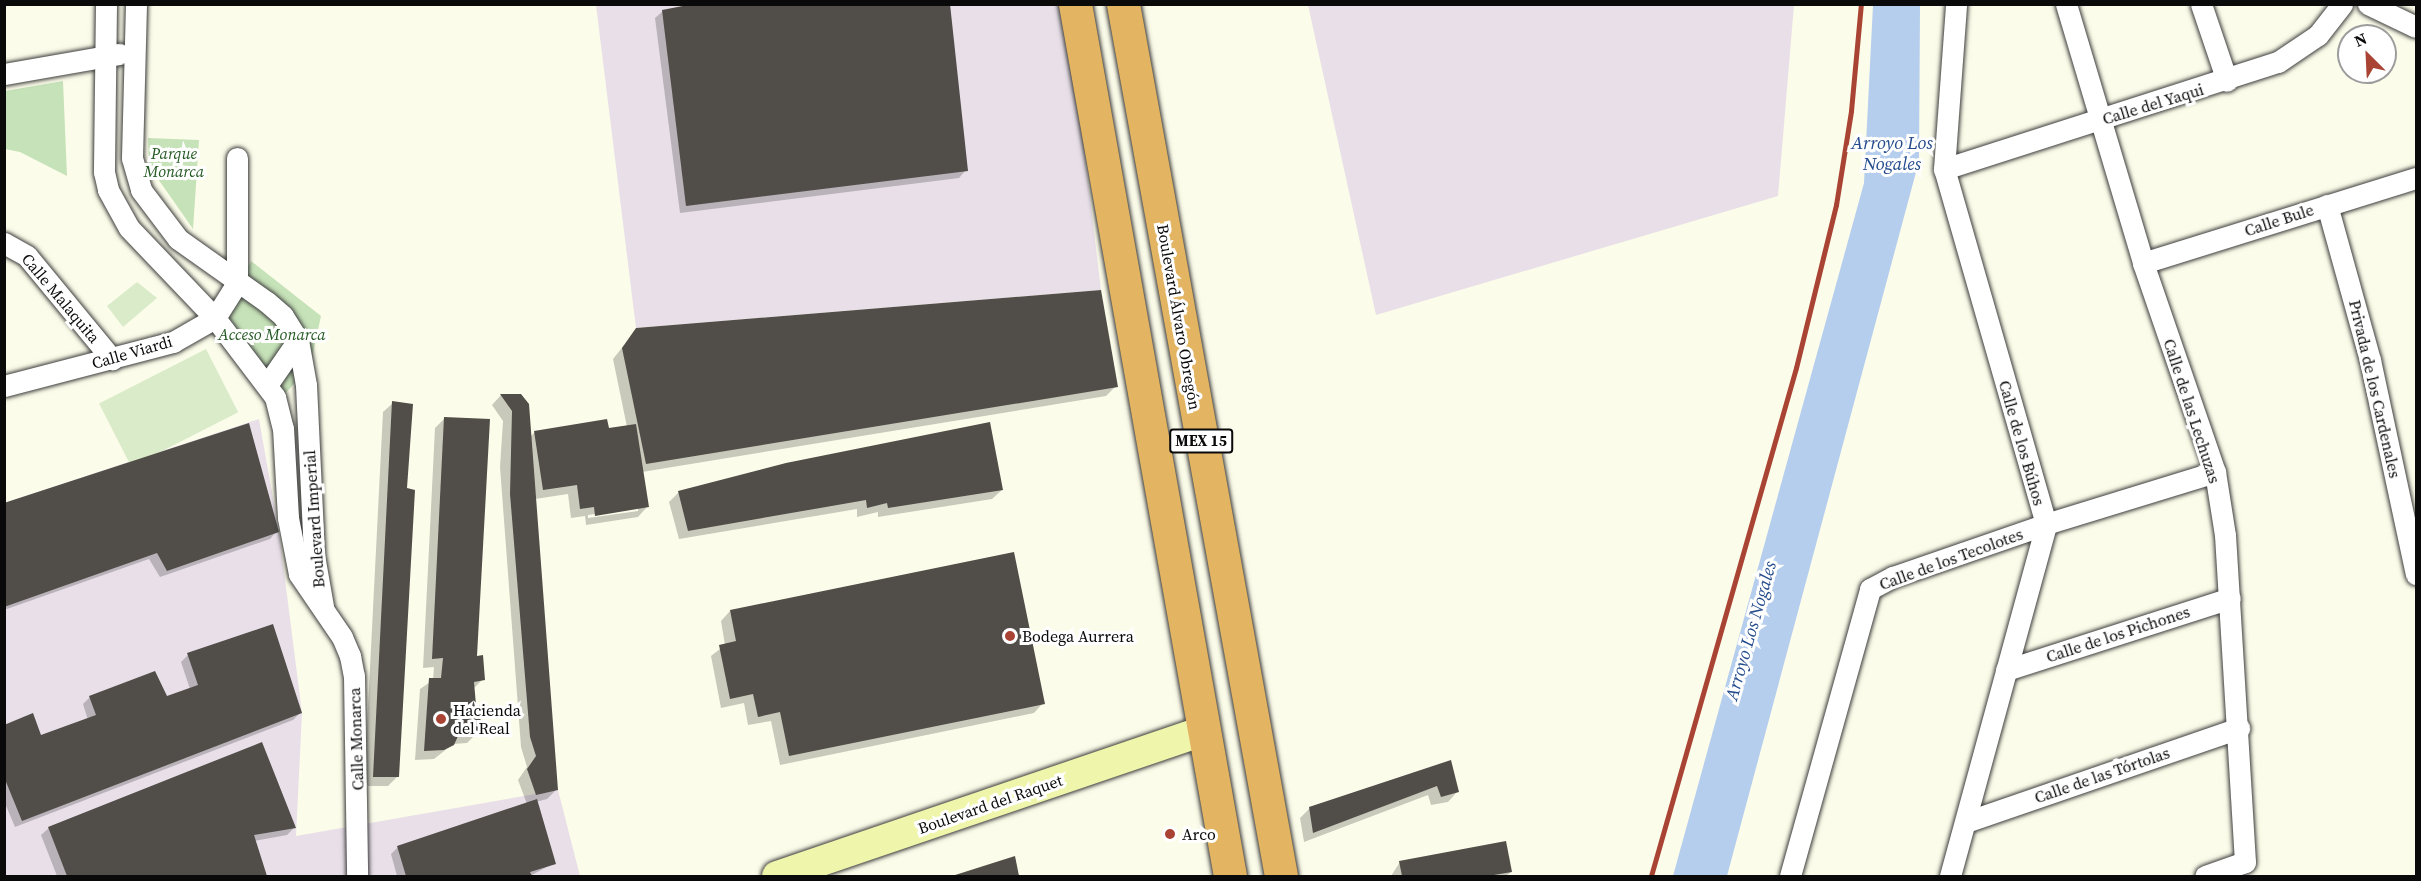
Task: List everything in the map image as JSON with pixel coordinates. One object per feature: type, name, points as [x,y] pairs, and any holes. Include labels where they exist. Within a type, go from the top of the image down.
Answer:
[{"type":"highway","name":"MEX 15","points":[[1075,4],[1202,731],[1230,876]]},
{"type":"highway","name":"Boulevard Álvaro Obregón","points":[[1123,4],[1281,876]]},
{"type":"street","name":"Boulevard Imperial","points":[[106,4],[104,172],[108,190],[129,228],[215,318],[275,397],[283,428],[292,548],[305,587],[324,609]]},
{"type":"street","name":"Boulevard Imperial","points":[[136,4],[132,158],[141,190],[178,239],[283,316],[298,340],[306,385],[314,555],[324,609]]},
{"type":"street","name":"Calle de los Búhos","points":[[1950,876],[2046,524],[1944,169],[1956,4]]},
{"type":"street","name":"Calle de las Lechuzas","points":[[2066,4],[2143,263],[2215,472],[2230,598],[2245,862],[2205,876]]},
{"type":"street","points":[[2201,4],[2227,81]]},
{"type":"street","name":"Calle del Yaqui","points":[[1944,169],[2227,81],[2278,62],[2301,49],[2342,4]]},
{"type":"street","points":[[2368,4],[2416,27]]},
{"type":"street","points":[[4,74],[105,55],[135,54]]},
{"type":"street","points":[[237,158],[237,283]]},
{"type":"street","name":"Calle Bule","points":[[2143,263],[2416,178]]},
{"type":"street","name":"Privada de los Cardenales","points":[[2327,205],[2370,360],[2416,574]]},
{"type":"street","name":"Calle Malaquita","points":[[4,243],[27,256],[112,359]]},
{"type":"street","name":"Calle Viardi","points":[[4,386],[173,342],[215,318],[237,283]]},
{"type":"street","points":[[267,385],[298,340]]},
{"type":"street","name":"Calle de los Tecolotes","points":[[1790,876],[1870,589],[1893,577],[2046,524],[2215,472]]},
{"type":"street","name":"Calle de los Pichones","points":[[2006,670],[2230,598]]},
{"type":"street","name":"Calle Monarca","points":[[324,609],[342,637],[354,675],[357,876]]},
{"type":"street","name":"Calle de las Tórtolas","points":[[1966,822],[2239,728]]},
{"type":"street","name":"Boulevard del Raquet","points":[[777,876],[1202,731]]},
{"type":"shaded area","points":[[596,5],[1067,5],[1101,290],[636,328]]},
{"type":"shaded area","points":[[1308,5],[1794,5],[1778,196],[1376,315]]},
{"type":"shaded area","points":[[259,419],[279,532],[302,713],[296,836],[558,790],[580,876],[5,876],[4,503]]},
{"type":"green space","points":[[63,81],[67,176],[20,152],[5,149],[5,91]]},
{"type":"green space","name":"Parque Monarca","points":[[148,138],[199,140],[193,229],[149,166]]},
{"type":"green space","name":"Acceso Monarca","points":[[251,261],[321,316],[310,367],[276,403],[202,323],[241,283]]},
{"type":"green space","points":[[137,282],[157,298],[123,327],[107,306]]},
{"type":"green space","points":[[206,349],[238,412],[131,467],[99,403]]},
{"type":"water","name":"Arroyo Los Nogales","points":[[1873,5],[1920,5],[1919,161],[1727,876],[1673,876],[1864,183]]},
{"type":"building","points":[[693,4],[950,4],[968,171],[686,206],[662,10]]},
{"type":"building","points":[[1101,290],[1118,387],[646,464],[622,348],[636,328]]},
{"type":"building","points":[[500,394],[521,394],[529,404],[558,790],[536,795],[527,769],[536,756],[530,737],[510,494],[512,411]]},
{"type":"building","points":[[392,401],[413,404],[407,488],[415,490],[399,777],[373,777]]},
{"type":"building","points":[[444,417],[490,419],[477,656],[483,655],[485,680],[474,682],[476,705],[483,705],[478,734],[458,736],[454,745],[444,750],[424,751],[429,678],[441,678],[443,658],[432,659]]},
{"type":"building","points":[[607,419],[609,428],[636,424],[649,507],[595,516],[594,507],[580,509],[577,485],[543,490],[534,431]]},
{"type":"building","points":[[990,422],[1003,490],[888,508],[887,503],[867,508],[866,500],[688,531],[678,491],[786,463]]},
{"type":"building","points":[[249,423],[279,532],[167,571],[157,553],[4,607],[4,503]]},
{"type":"building","points":[[1014,552],[1045,704],[789,756],[780,712],[758,717],[753,694],[730,699],[719,645],[736,641],[730,610]]},
{"type":"building","points":[[273,624],[302,713],[22,821],[4,777],[4,725],[33,713],[41,735],[96,715],[89,696],[155,671],[167,696],[198,685],[187,653]]},
{"type":"building","points":[[262,742],[296,828],[254,835],[267,876],[67,876],[48,827]]},
{"type":"building","points":[[1451,760],[1459,792],[1441,797],[1437,786],[1313,833],[1309,807]]},
{"type":"building","points":[[537,799],[556,864],[530,872],[532,876],[406,876],[397,846]]},
{"type":"building","points":[[1506,841],[1512,872],[1488,876],[1402,876],[1399,861]]},
{"type":"building","points":[[1015,856],[1019,876],[952,876]]},
{"type":"railway","points":[[1651,876],[1796,368],[1836,205],[1851,111],[1861,4]]},
{"type":"place","name":"Bodega Aurrera","points":[[1010,636]]},
{"type":"place","name":"Hacienda del Real","points":[[441,719]]},
{"type":"place","name":"Arco","points":[[1170,834]]}]
